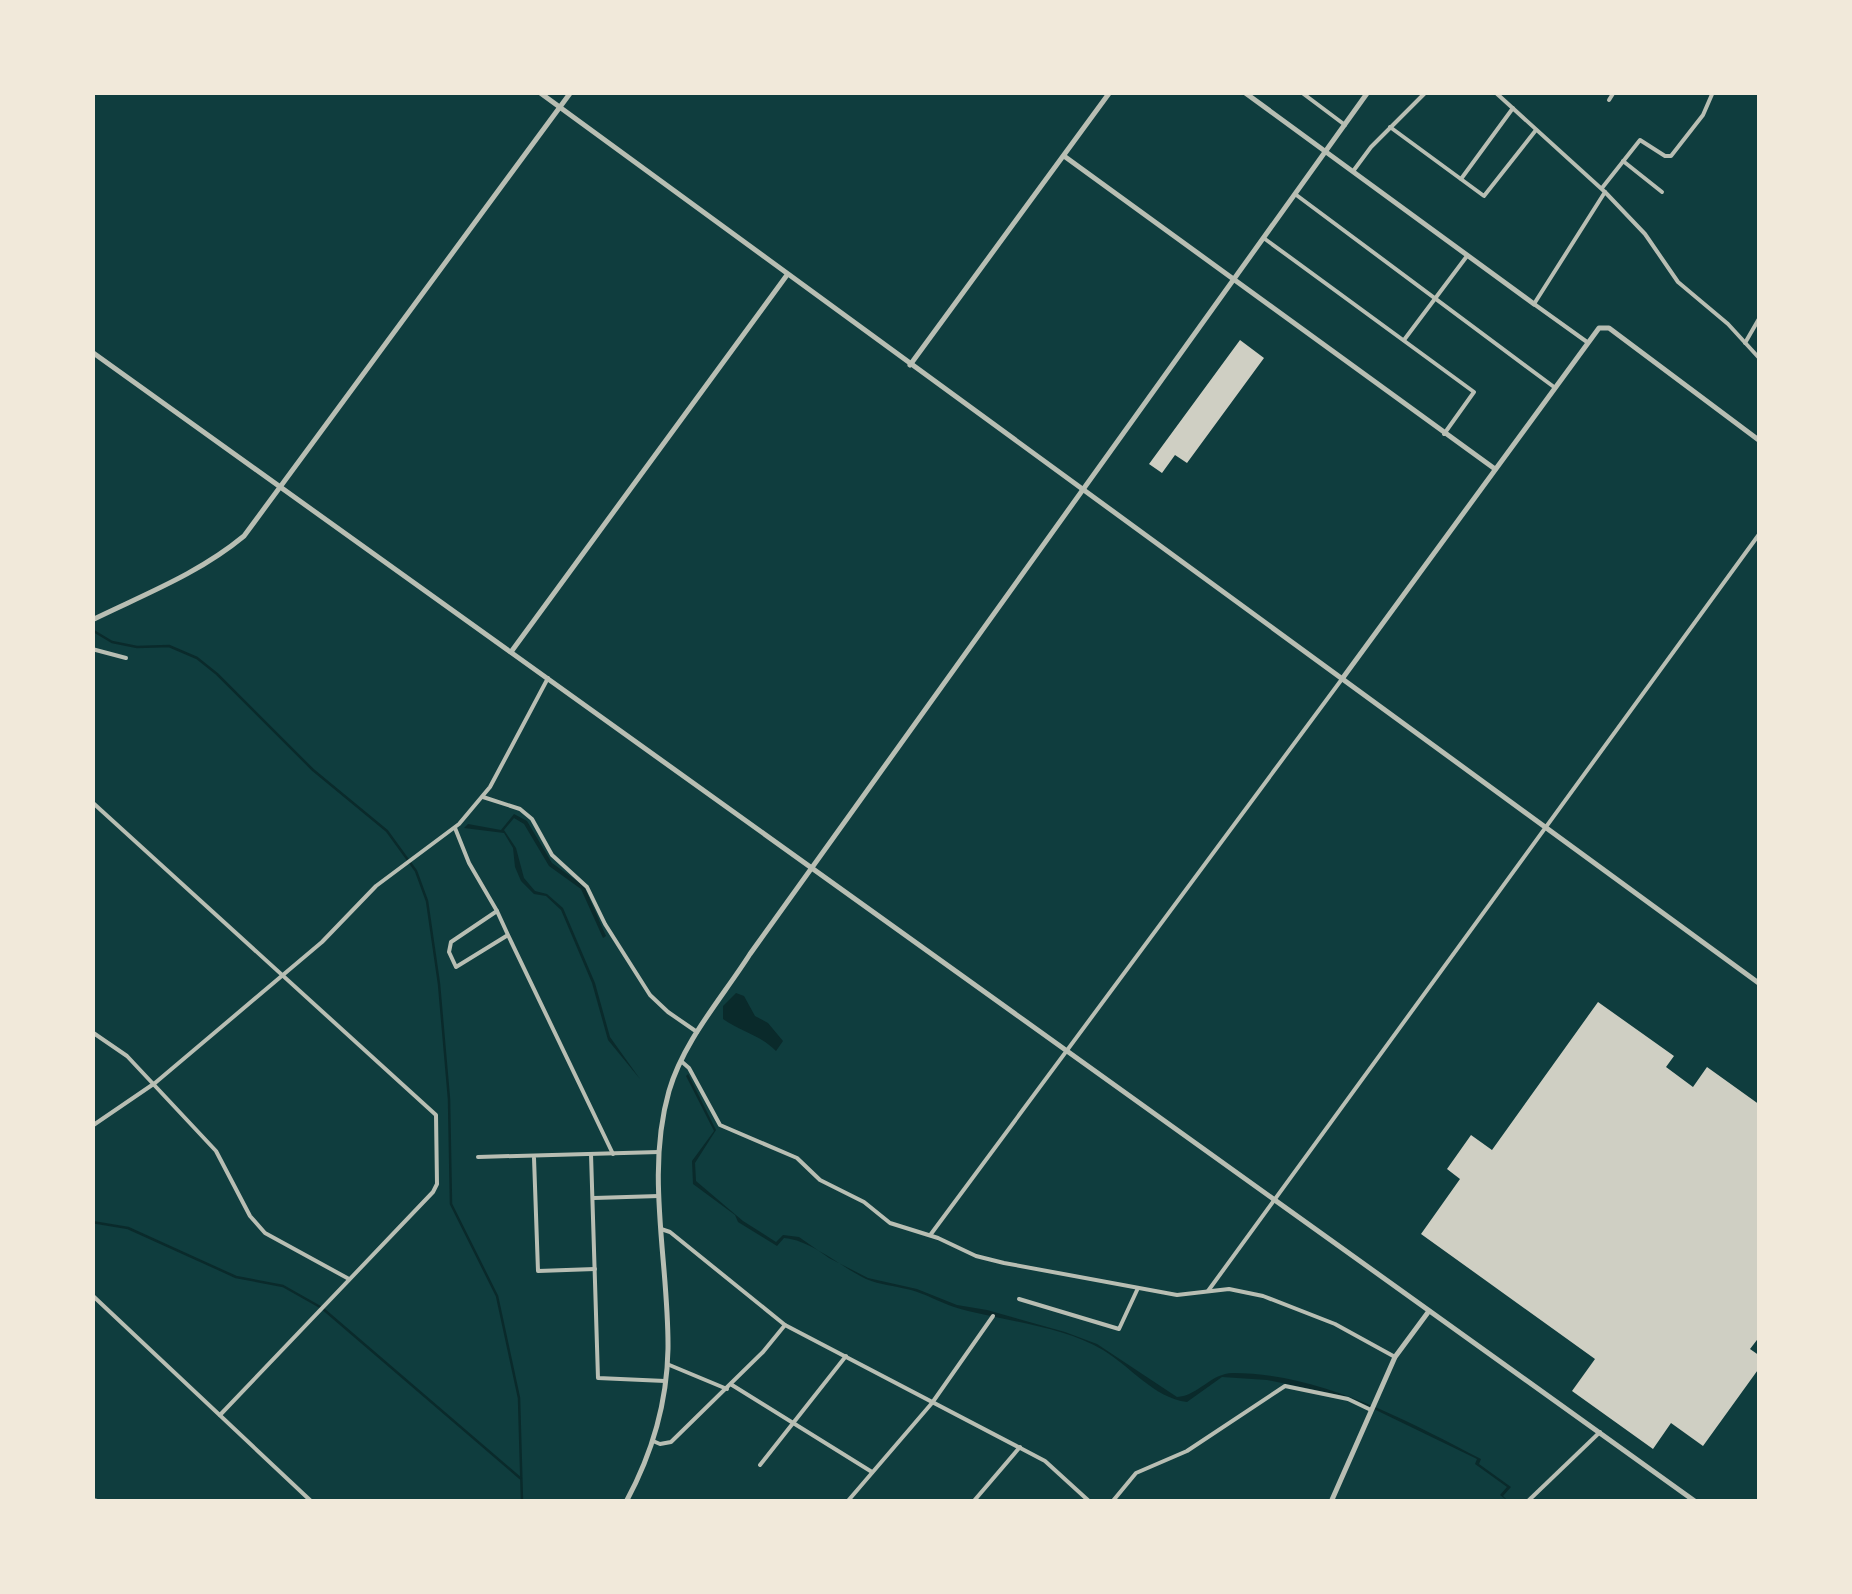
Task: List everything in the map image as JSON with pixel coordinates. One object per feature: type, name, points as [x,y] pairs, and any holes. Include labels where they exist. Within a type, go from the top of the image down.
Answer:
[{"type":"street","points":[[539,92],[1760,984]]},
{"type":"street","points":[[92,620],[188,576],[244,536],[571,92]]},
{"type":"street","points":[[910,365],[1110,92]]},
{"type":"street","points":[[1244,92],[1587,342]]},
{"type":"street","points":[[1301,92],[1345,125]]},
{"type":"street","points":[[626,1502],[653,1441],[666,1381],[659,1152],[669,1092],[681,1061],[697,1032],[812,869],[1368,92]]},
{"type":"street","points":[[1354,170],[1426,92]]},
{"type":"street","points":[[1495,92],[1603,190],[1646,234],[1678,282],[1760,358]]},
{"type":"street","points":[[1609,100],[1614,92]]},
{"type":"street","points":[[1534,304],[1603,190],[1640,140],[1671,156],[1703,116],[1711,93]]},
{"type":"street","points":[[1461,179],[1513,108]]},
{"type":"street","points":[[1390,128],[1484,196],[1538,129]]},
{"type":"street","points":[[1064,156],[1495,469]]},
{"type":"street","points":[[1623,161],[1662,192]]},
{"type":"street","points":[[1295,194],[1554,387]]},
{"type":"street","points":[[1264,238],[1474,392],[1444,434]]},
{"type":"street","points":[[1404,340],[1468,254]]},
{"type":"street","points":[[511,652],[787,275]]},
{"type":"street","points":[[1746,343],[1760,317]]},
{"type":"street","points":[[930,1235],[1069,1052],[1598,328],[1609,328],[1760,440]]},
{"type":"street","points":[[92,352],[1696,1502]]},
{"type":"street","points":[[1208,1291],[1760,533]]},
{"type":"street","points":[[92,649],[126,658]]},
{"type":"street","points":[[92,1126],[155,1083],[322,942],[376,886],[454,828],[483,797],[548,678]]},
{"type":"street","points":[[483,797],[520,809],[532,819],[552,855],[587,887],[605,924],[650,995],[697,1032]]},
{"type":"street","points":[[92,802],[436,1115],[438,1184],[220,1415]]},
{"type":"street","points":[[454,828],[612,1154]]},
{"type":"street","points":[[497,911],[450,942],[449,952],[456,967],[508,935]]},
{"type":"street","points":[[92,1032],[127,1056],[216,1150],[250,1216],[265,1233],[350,1278]]},
{"type":"street","points":[[681,1061],[689,1068],[720,1125],[796,1158],[820,1180],[864,1202],[890,1223],[990,1260],[1177,1295],[1229,1289],[1263,1296],[1335,1324],[1395,1357]]},
{"type":"street","points":[[478,1157],[659,1152]]},
{"type":"street","points":[[591,1154],[598,1378],[666,1381]]},
{"type":"street","points":[[534,1156],[538,1271],[594,1268]]},
{"type":"street","points":[[592,1198],[659,1196]]},
{"type":"street","points":[[661,1229],[670,1232],[785,1324],[1020,1447],[1054,1468],[1090,1502]]},
{"type":"street","points":[[1019,1299],[1120,1329],[1138,1288]]},
{"type":"street","points":[[92,1295],[312,1502]]},
{"type":"street","points":[[1331,1502],[1395,1357],[1429,1311]]},
{"type":"street","points":[[847,1502],[932,1403],[993,1316]]},
{"type":"street","points":[[653,1441],[670,1442],[729,1387],[785,1324]]},
{"type":"street","points":[[760,1466],[846,1356]]},
{"type":"street","points":[[667,1364],[729,1387],[872,1472]]},
{"type":"street","points":[[1112,1502],[1136,1474],[1186,1452],[1284,1386],[1348,1399],[1371,1410]]},
{"type":"street","points":[[1527,1502],[1600,1432]]},
{"type":"street","points":[[972,1502],[1020,1447]]},
{"type":"water","points":[[514,814],[527,821],[552,863],[584,886],[606,936],[603,938],[581,889],[549,866],[524,824],[514,818],[504,830],[516,848],[524,878],[535,891],[547,894],[563,908],[595,983],[610,1037],[640,1079],[608,1040],[592,983],[561,910],[521,881],[513,848],[504,833],[464,828],[468,824],[501,830]]},
{"type":"water","points":[[736,993],[744,996],[755,1016],[768,1023],[783,1041],[776,1051],[723,1019],[723,1006]]},
{"type":"water","points":[[688,1074],[716,1130],[695,1163],[696,1181],[743,1221],[776,1242],[783,1235],[799,1237],[818,1250],[784,1238],[777,1246],[738,1222],[735,1215],[693,1184],[692,1161],[714,1131]]},
{"type":"water","points":[[839,1263],[868,1278],[917,1289],[957,1305],[987,1310],[1097,1344],[1177,1397],[1225,1374],[1233,1373],[1298,1381],[1330,1390],[1361,1401],[1481,1459],[1479,1464],[1511,1487],[1503,1496],[1508,1501],[1500,1495],[1507,1487],[1475,1464],[1477,1459],[1349,1397],[1267,1380],[1222,1377],[1187,1402],[1175,1399],[1086,1342],[871,1281]]},
{"type":"building","points":[[1240,340],[1264,358],[1187,463],[1175,455],[1162,473],[1149,464]]},
{"type":"building","points":[[1598,1002],[1674,1056],[1666,1067],[1693,1087],[1707,1067],[1760,1105],[1760,1336],[1750,1349],[1760,1356],[1760,1367],[1703,1446],[1671,1423],[1653,1449],[1572,1391],[1595,1359],[1421,1234],[1460,1179],[1447,1169],[1471,1135],[1492,1150]]},
{"type":"waterway","points":[[92,630],[112,642],[137,647],[169,646],[197,658],[313,770],[387,831],[416,871],[427,901],[439,984],[449,1099],[451,1204],[497,1296],[519,1398],[522,1502]]},
{"type":"waterway","points":[[92,1222],[128,1228],[236,1277],[283,1286],[322,1308],[520,1478]]}]
